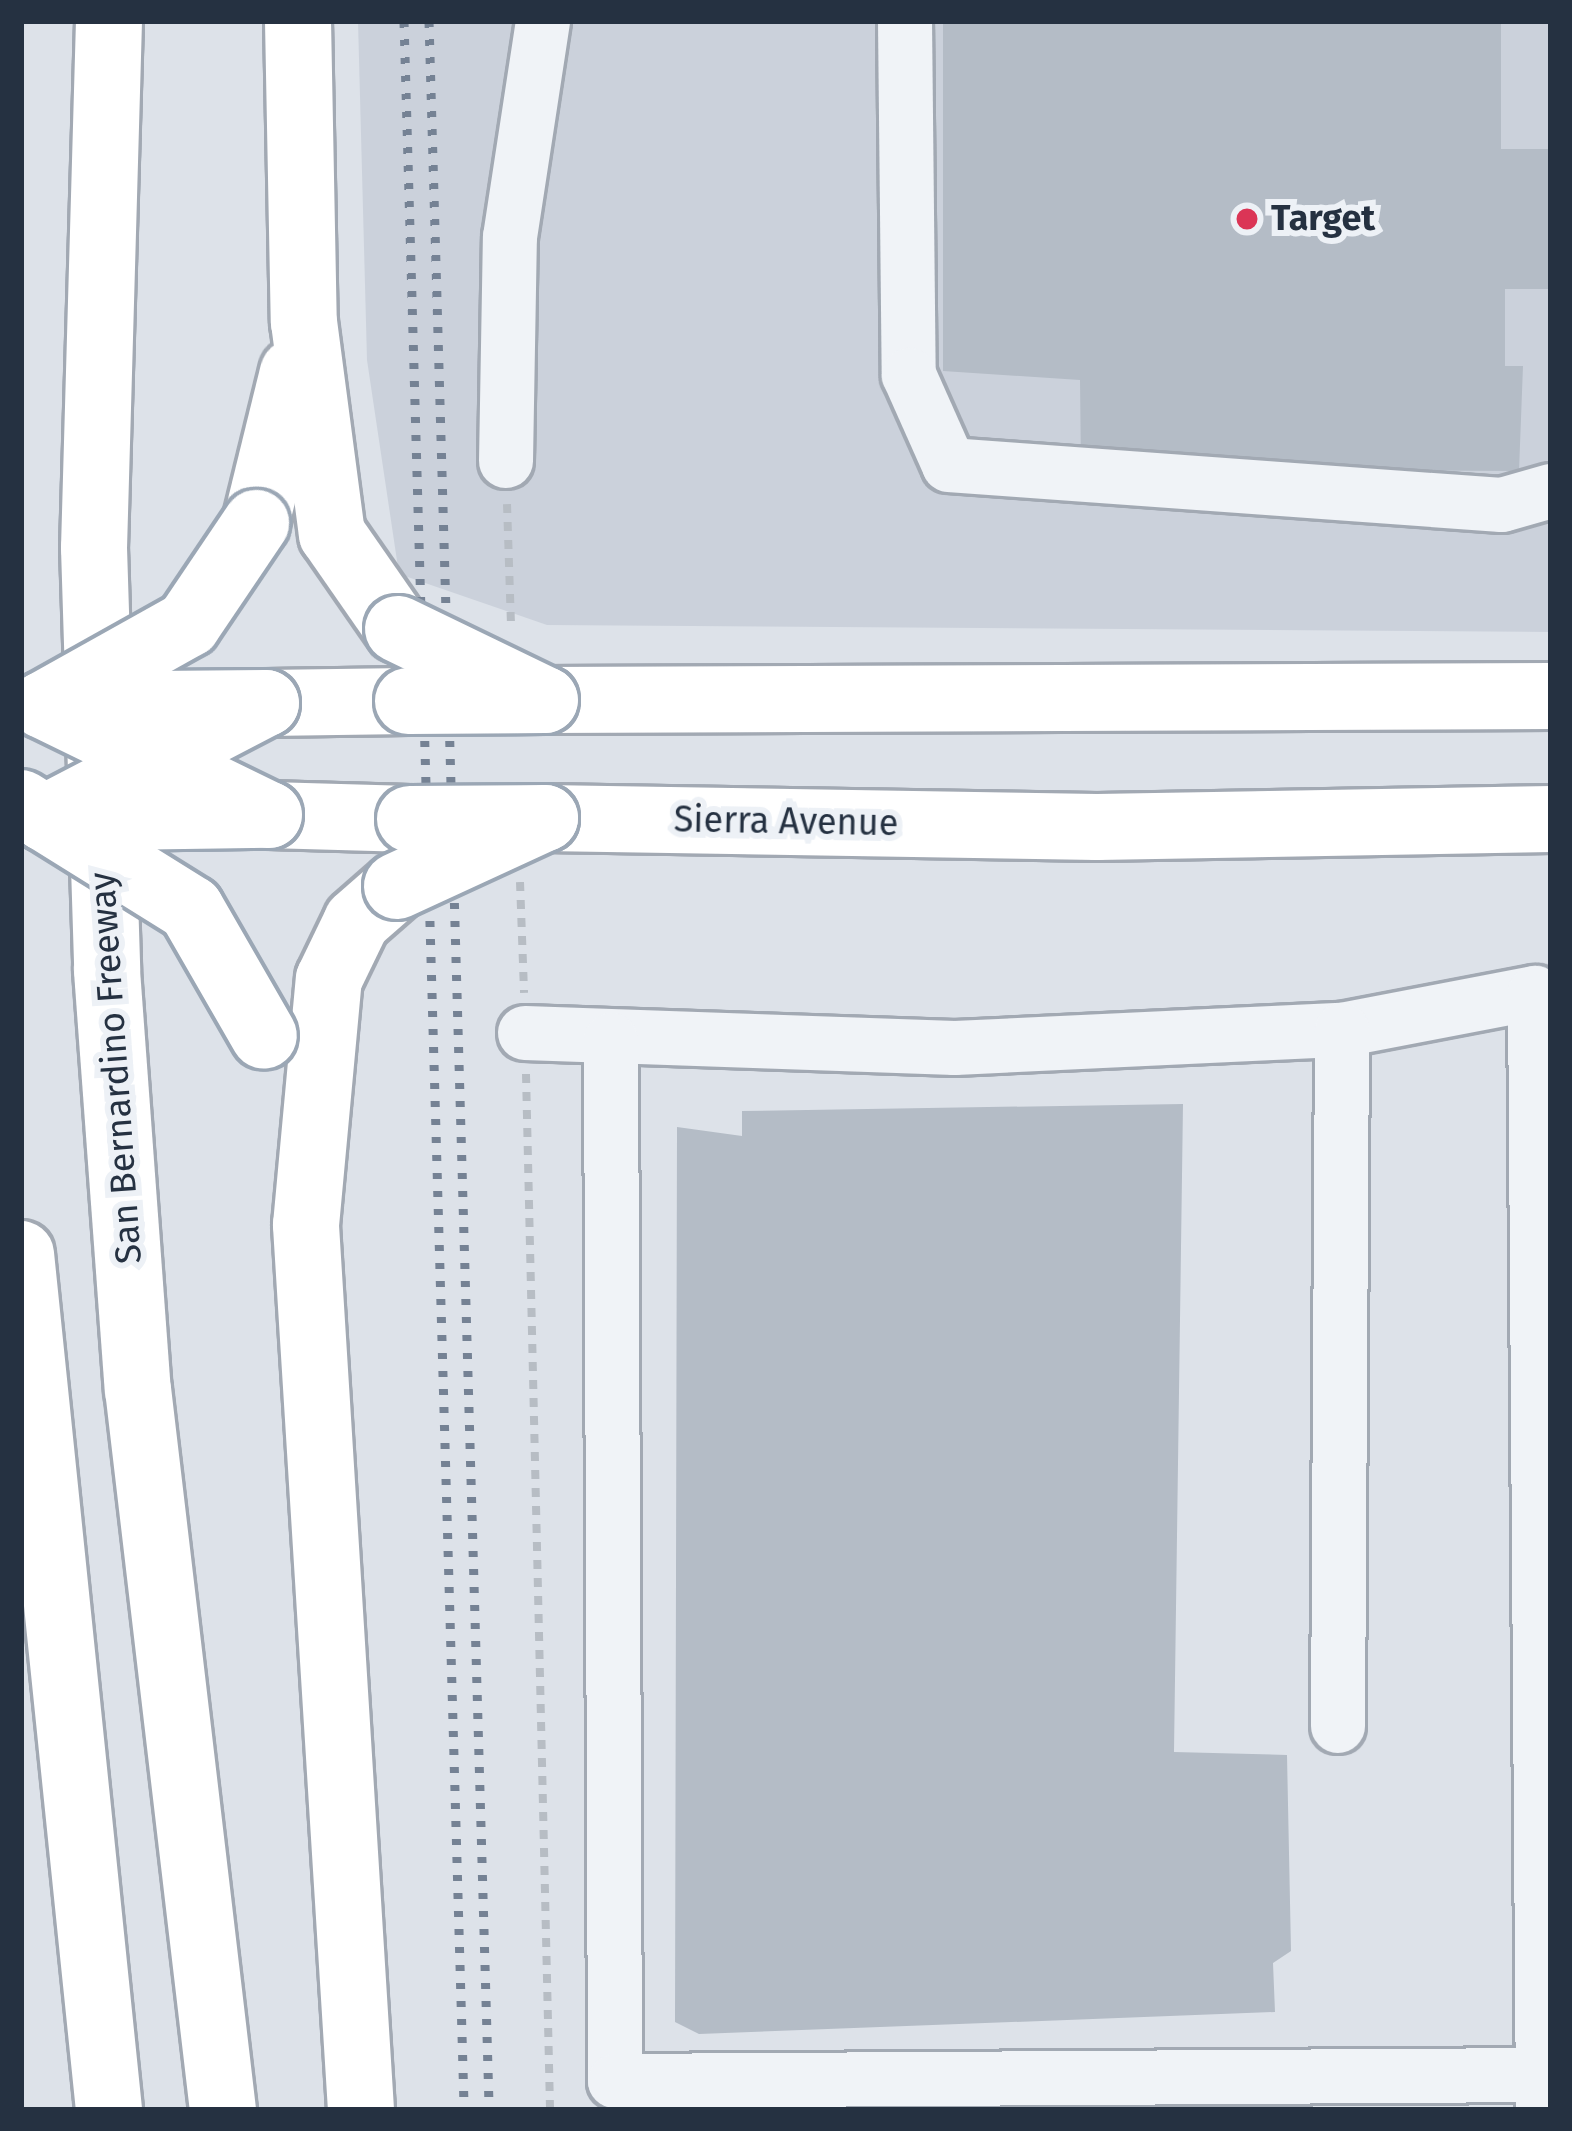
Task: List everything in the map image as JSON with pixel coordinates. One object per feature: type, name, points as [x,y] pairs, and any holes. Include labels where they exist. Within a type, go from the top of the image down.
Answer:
[{"type":"main road","name":"San Bernardino Freeway","points":[[110,21],[94,548],[106,971],[138,1389],[224,2110]]},
{"type":"main road","points":[[298,21],[304,322],[332,534],[398,629],[529,676]]},
{"type":"main road","points":[[26,706],[188,624],[256,523],[304,322]]},
{"type":"main road","points":[[26,706],[408,701],[529,676],[1551,696]]},
{"type":"main road","points":[[27,816],[266,703]]},
{"type":"main road","points":[[26,706],[269,815]]},
{"type":"main road","points":[[27,816],[190,909],[264,1036],[306,1225]]},
{"type":"main road","name":"Sierra Avenue","points":[[27,816],[410,819],[532,842],[1551,819]]},
{"type":"main road","points":[[361,2110],[306,1225],[329,979],[356,921],[397,886],[532,842]]},
{"type":"main road","points":[[21,1254],[109,2110]]},
{"type":"street","points":[[506,461],[510,237],[543,21]]},
{"type":"street","points":[[905,21],[909,375],[949,465],[1502,505],[1551,491]]},
{"type":"street","points":[[525,1034],[955,1048],[1342,1030],[1535,993],[1543,2092],[614,2081],[611,1040]]},
{"type":"street","points":[[1338,1726],[1342,1030]]},
{"type":"path","points":[[506,461],[529,676]]},
{"type":"path","points":[[532,842],[525,1034],[550,2110]]},
{"type":"shaded area","points":[[358,21],[1551,21],[1551,632],[547,625],[399,574],[367,360]]},
{"type":"building","name":"Target","points":[[943,21],[1501,21],[1501,149],[1551,149],[1551,289],[1505,289],[1505,366],[1523,366],[1519,471],[1081,469],[1080,380],[943,371]]},
{"type":"building","points":[[1183,1104],[1174,1752],[1287,1755],[1291,1951],[1273,1963],[1275,2012],[699,2034],[675,2022],[677,1127],[742,1136],[742,1111]]},
{"type":"railway","points":[[404,21],[464,2110]]},
{"type":"railway","points":[[429,21],[489,2110]]},
{"type":"place","name":"Target","points":[[1247,219]]}]
